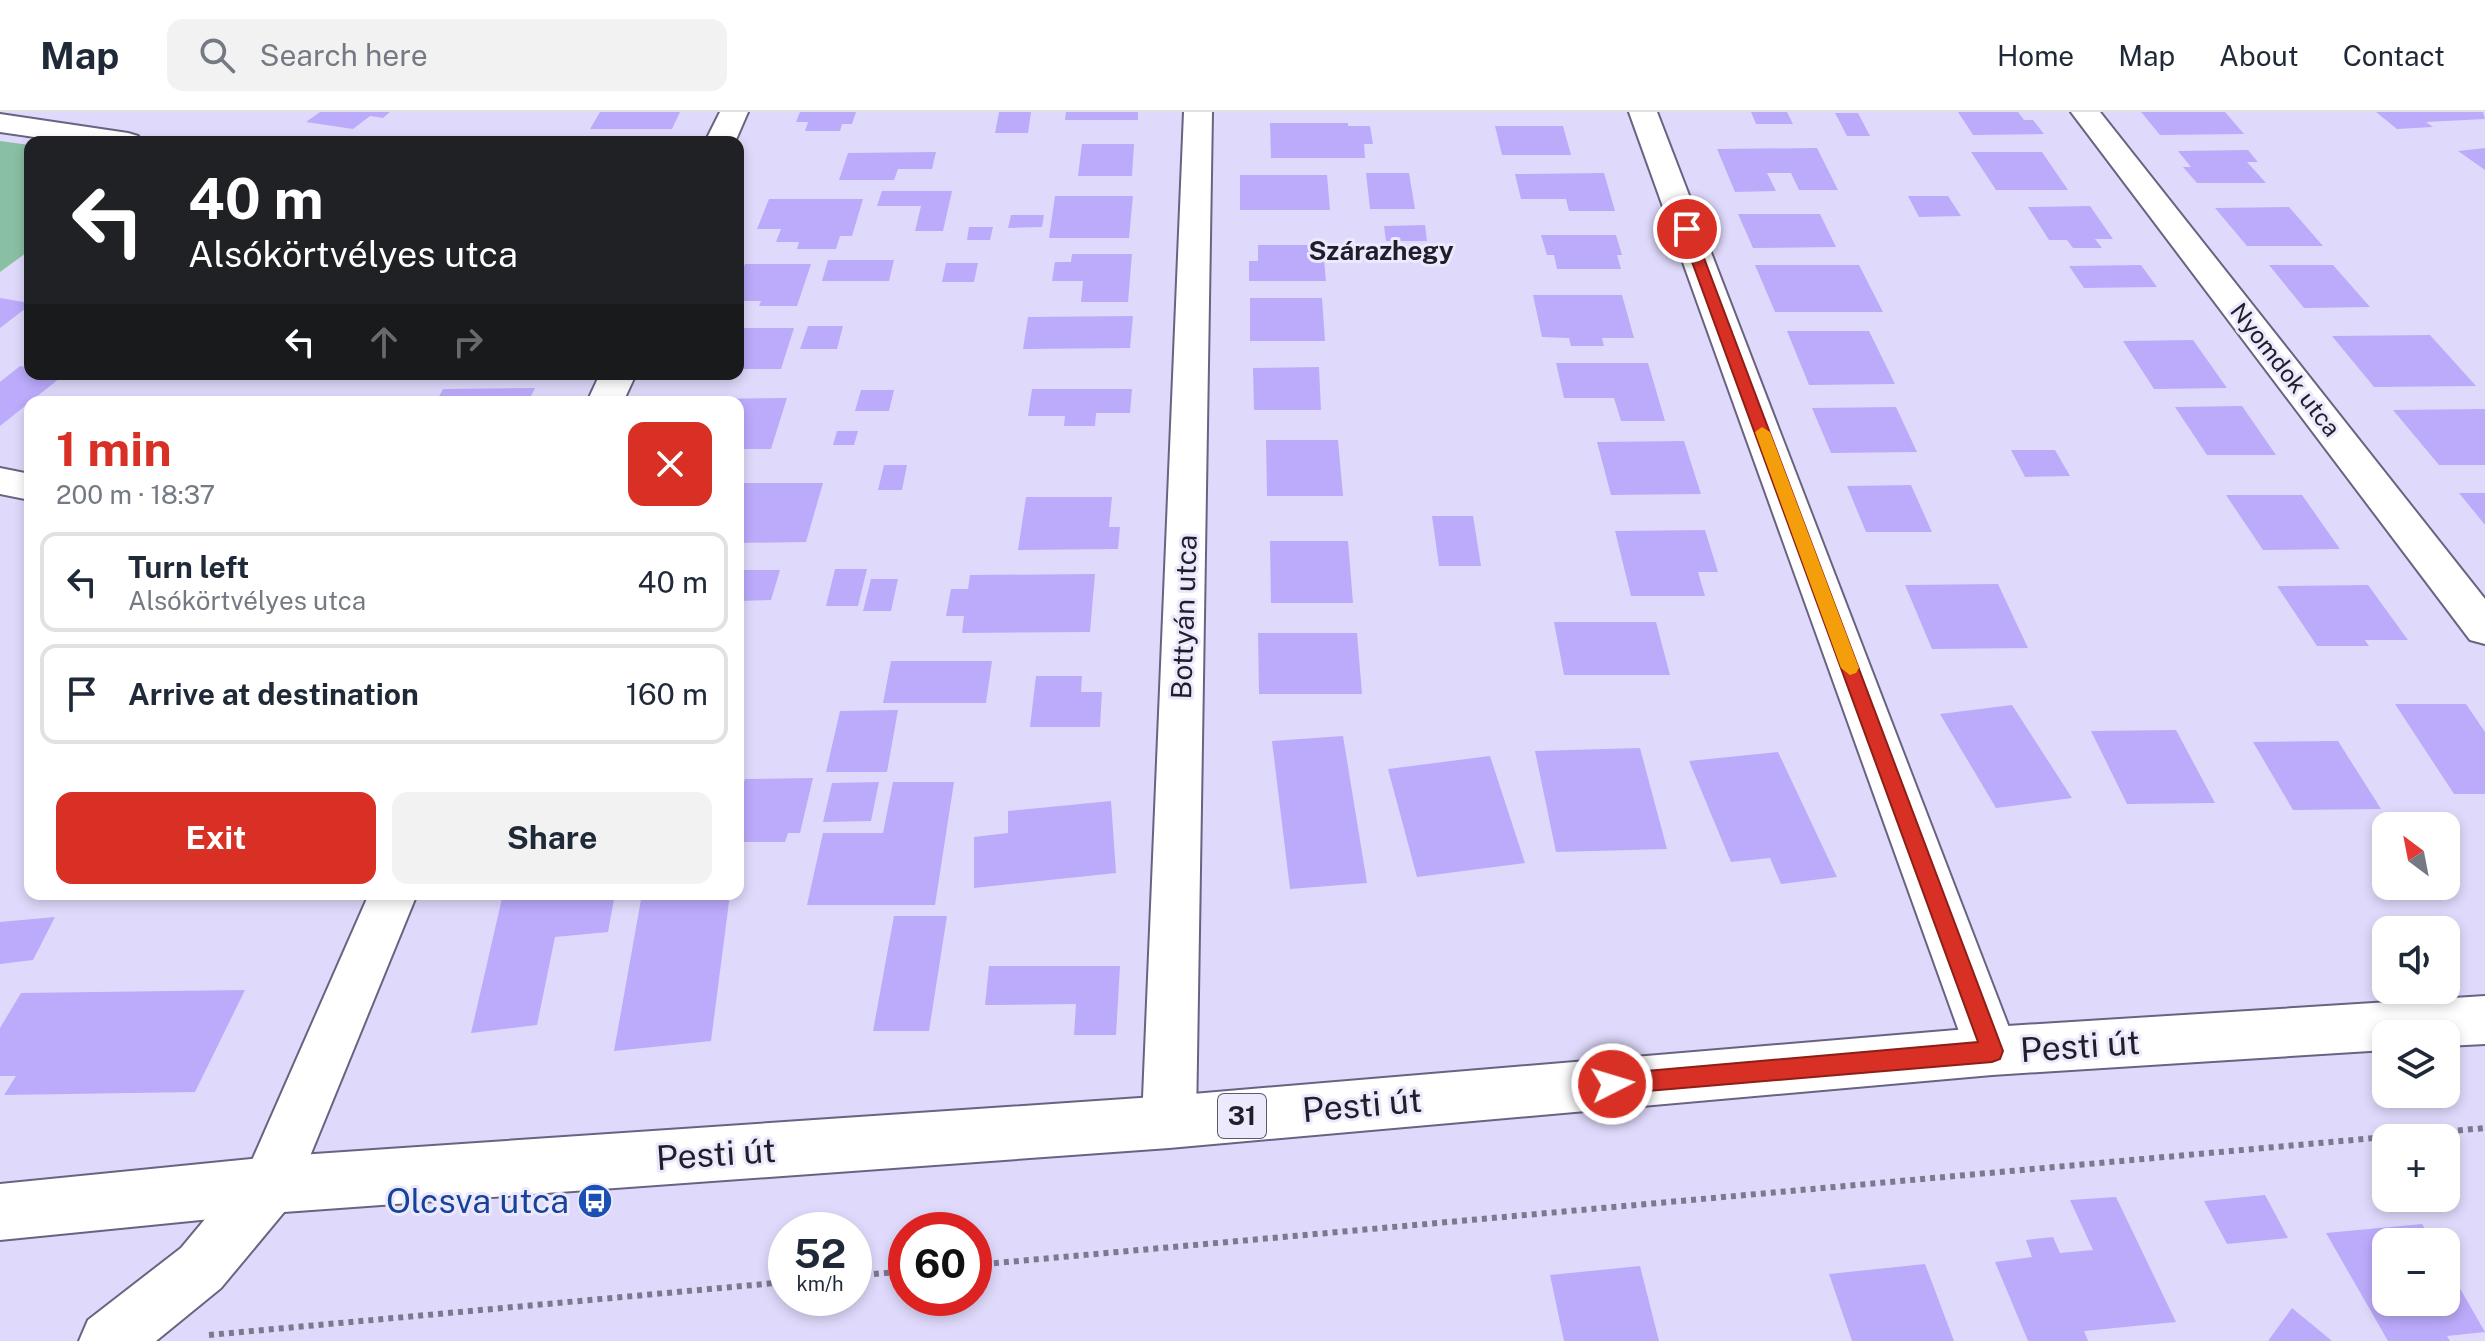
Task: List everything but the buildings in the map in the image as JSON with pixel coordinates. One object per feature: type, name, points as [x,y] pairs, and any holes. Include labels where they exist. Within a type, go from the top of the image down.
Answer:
[{"type":"street","points":[[723,136],[734,112]]},
{"type":"street","name":"Bottyán utca","points":[[1169,1122],[1198,112]]},
{"type":"street","points":[[1643,112],[1992,1051]]},
{"type":"street","name":"Nyomdok utca","points":[[2085,112],[2485,629]]},
{"type":"street","points":[[0,123],[88,136]]},
{"type":"street","points":[[0,481],[24,486]]},
{"type":"street","points":[[109,1341],[201,1268],[270,1185],[390,900]]},
{"type":"street","name":"Pesti út","points":[[0,1212],[270,1185],[1169,1122],[1992,1051],[2485,1020]]},
{"type":"path","points":[[992,1263],[2485,1128]]},
{"type":"path","points":[[203,1335],[768,1284]]},
{"type":"green space","points":[[0,141],[24,144],[24,254],[0,272]]},
{"type":"slow traffic","points":[[1762,432],[1850,668]]},
{"type":"place","name":"Olcsva utca","points":[[595,1201]]},
{"type":"district","name":"Szárazhegy","points":[[1381,251]]},
{"type":"route","points":[[1612,1084],[1992,1051],[1687,229]]}]
